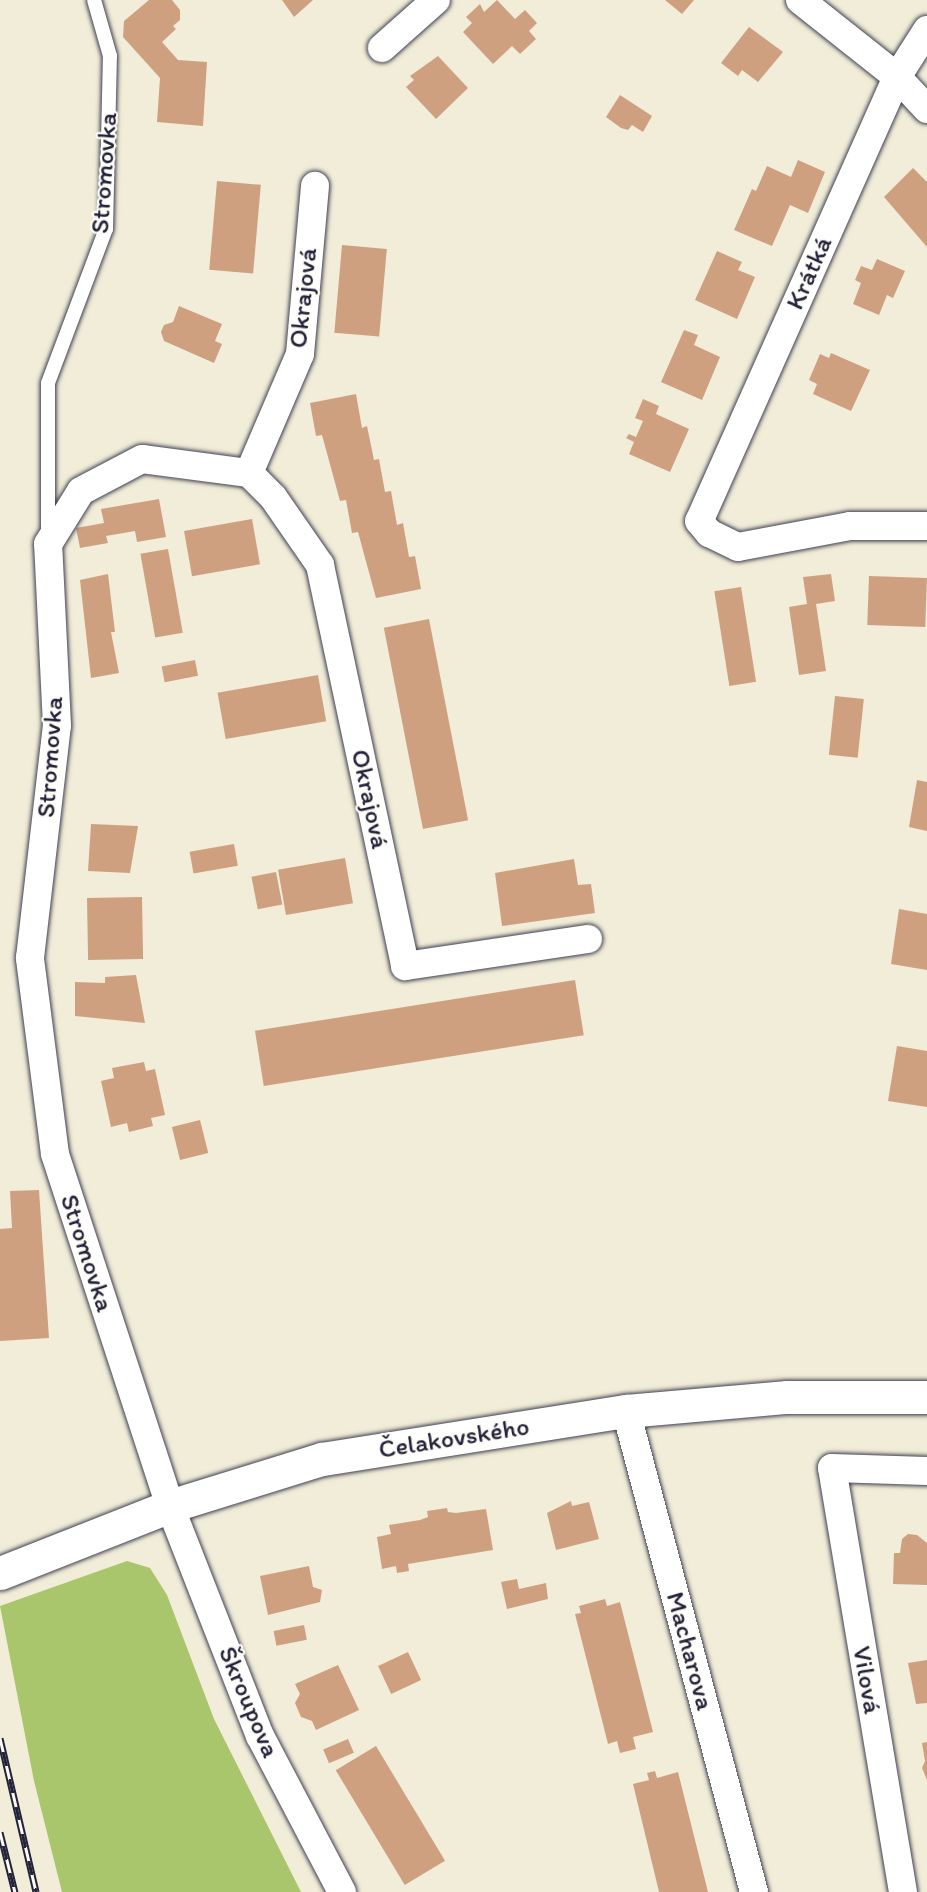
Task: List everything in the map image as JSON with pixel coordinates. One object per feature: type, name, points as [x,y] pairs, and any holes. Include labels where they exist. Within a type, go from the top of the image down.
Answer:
[{"type":"street","points":[[382,48],[436,0]]},
{"type":"street","points":[[800,0],[897,77],[927,109]]},
{"type":"street","name":"Krátká","points":[[927,30],[897,77],[699,521],[709,533],[738,547],[850,526],[927,526]]},
{"type":"street","name":"Okrajová","points":[[315,186],[300,354],[249,473],[273,496],[320,565],[405,966],[588,939]]},
{"type":"street","points":[[48,544],[81,491],[142,459],[249,473]]},
{"type":"street","name":"Stromovka","points":[[48,544],[57,726],[30,958],[39,1038],[55,1154],[170,1506]]},
{"type":"street","name":"Čelakovského","points":[[0,1573],[170,1506],[322,1459],[626,1411],[787,1397],[927,1397]]},
{"type":"street","name":"Macharova","points":[[626,1411],[754,1892]]},
{"type":"street","name":"Vilová","points":[[903,1892],[832,1468],[927,1471]]},
{"type":"street","name":"Škroupova","points":[[170,1506],[260,1736],[342,1892]]},
{"type":"lane","name":"Stromovka","points":[[48,544],[48,383],[106,229],[110,56],[94,0]]},
{"type":"green space","points":[[127,1561],[150,1568],[167,1595],[214,1719],[301,1892],[62,1892],[34,1781],[0,1606]]},
{"type":"building","points":[[149,0],[172,0],[180,10],[180,20],[173,26],[176,29],[162,42],[178,60],[207,62],[203,126],[157,122],[160,78],[123,37],[124,21]]},
{"type":"building","points":[[282,0],[313,0],[294,17]]},
{"type":"building","points":[[497,0],[515,19],[525,10],[537,23],[529,31],[536,39],[520,54],[512,46],[493,64],[463,32],[472,23],[466,17],[480,4],[484,12]]},
{"type":"building","points":[[665,0],[694,0],[682,14]]},
{"type":"building","points":[[749,27],[783,52],[758,82],[742,70],[738,76],[721,63]]},
{"type":"building","points":[[438,56],[468,88],[436,119],[406,87],[414,80],[410,76]]},
{"type":"building","points":[[620,95],[652,116],[643,132],[632,125],[628,130],[621,128],[606,117]]},
{"type":"building","points":[[798,160],[825,172],[808,213],[790,205],[772,246],[734,230],[752,189],[756,191],[767,166],[791,177]]},
{"type":"building","points":[[913,168],[927,182],[927,247],[884,197]]},
{"type":"building","points":[[217,181],[261,185],[253,273],[209,270]]},
{"type":"building","points":[[342,245],[387,249],[379,337],[334,333]]},
{"type":"building","points":[[717,251],[742,262],[738,270],[755,277],[737,319],[695,300]]},
{"type":"building","points":[[877,259],[905,271],[893,298],[887,295],[879,315],[853,304],[861,283],[855,280],[861,266],[872,270]]},
{"type":"building","points":[[179,306],[222,324],[215,341],[222,344],[214,363],[164,341],[161,332],[164,325],[173,322]]},
{"type":"building","points":[[684,330],[698,335],[694,345],[720,357],[702,400],[661,382]]},
{"type":"building","points":[[831,353],[870,370],[851,411],[813,394],[817,384],[809,380],[820,354],[829,358]]},
{"type":"building","points":[[356,394],[362,428],[367,426],[374,460],[379,459],[385,492],[391,491],[397,525],[403,523],[409,557],[415,556],[421,589],[376,598],[358,532],[352,533],[346,500],[340,501],[322,435],[316,436],[310,403]]},
{"type":"building","points":[[643,399],[659,406],[656,414],[689,429],[670,472],[629,454],[634,442],[626,438],[629,434],[636,437],[643,421],[635,418]]},
{"type":"building","points":[[159,499],[166,537],[137,542],[135,531],[106,536],[108,543],[80,548],[76,528],[104,523],[101,509]]},
{"type":"building","points":[[252,519],[260,564],[192,576],[184,531]]},
{"type":"building","points":[[168,549],[183,633],[155,638],[140,554]]},
{"type":"building","points":[[108,574],[115,632],[111,632],[119,673],[91,678],[80,580]]},
{"type":"building","points":[[831,574],[835,601],[816,604],[826,671],[799,675],[789,607],[807,604],[803,577]]},
{"type":"building","points":[[869,576],[927,578],[925,627],[867,625]]},
{"type":"building","points":[[741,587],[756,682],[729,686],[714,591]]},
{"type":"building","points":[[429,619],[468,820],[423,829],[384,628]]},
{"type":"building","points":[[195,660],[198,676],[165,682],[162,666]]},
{"type":"building","points":[[318,675],[326,721],[226,739],[218,693]]},
{"type":"building","points":[[835,696],[864,699],[858,758],[829,755]]},
{"type":"building","points":[[917,780],[927,782],[927,831],[909,827]]},
{"type":"building","points":[[91,824],[138,826],[130,873],[88,871]]},
{"type":"building","points":[[234,844],[238,866],[194,873],[190,852]]},
{"type":"building","points":[[345,858],[353,903],[286,915],[278,870]]},
{"type":"building","points":[[574,859],[578,885],[591,884],[595,913],[502,926],[495,873]]},
{"type":"building","points":[[276,872],[282,904],[258,909],[251,877]]},
{"type":"building","points":[[142,897],[143,959],[88,960],[87,898]]},
{"type":"building","points":[[899,909],[927,914],[927,970],[891,964]]},
{"type":"building","points":[[136,975],[145,1023],[75,1016],[75,982],[105,983],[105,977]]},
{"type":"building","points":[[575,980],[584,1035],[264,1086],[255,1031]]},
{"type":"building","points":[[897,1046],[927,1051],[927,1107],[888,1101]]},
{"type":"building","points":[[144,1062],[146,1071],[155,1069],[165,1115],[151,1118],[153,1126],[129,1132],[127,1123],[111,1127],[101,1081],[114,1078],[112,1068]]},
{"type":"building","points":[[200,1120],[208,1153],[180,1160],[172,1127]]},
{"type":"building","points":[[39,1190],[49,1338],[0,1341],[0,1229],[12,1228],[10,1191]]},
{"type":"building","points":[[571,1501],[572,1506],[589,1502],[599,1539],[556,1550],[547,1513]]},
{"type":"building","points":[[447,1508],[448,1512],[456,1513],[486,1509],[493,1550],[408,1564],[409,1571],[397,1573],[396,1566],[382,1569],[377,1537],[391,1534],[389,1525],[420,1520],[428,1517],[427,1511]]},
{"type":"building","points":[[908,1534],[917,1535],[927,1543],[927,1585],[893,1584],[894,1553],[900,1553],[902,1539]]},
{"type":"building","points":[[309,1566],[313,1587],[322,1590],[320,1602],[268,1615],[260,1576]]},
{"type":"building","points":[[517,1579],[519,1589],[546,1583],[548,1599],[507,1609],[501,1582]]},
{"type":"building","points":[[605,1599],[607,1606],[620,1602],[653,1732],[633,1737],[636,1749],[620,1753],[617,1741],[608,1744],[575,1614],[581,1613],[579,1606]]},
{"type":"building","points":[[304,1625],[307,1640],[276,1646],[274,1631]]},
{"type":"building","points":[[408,1652],[421,1680],[391,1694],[378,1666]]},
{"type":"building","points":[[927,1660],[927,1703],[916,1704],[908,1663]]},
{"type":"building","points":[[338,1665],[359,1710],[316,1730],[312,1721],[301,1717],[295,1703],[300,1694],[295,1684]]},
{"type":"building","points":[[348,1739],[354,1753],[329,1763],[323,1750]]},
{"type":"building","points":[[927,1742],[927,1780],[922,1768],[925,1761],[922,1743]]},
{"type":"building","points":[[376,1746],[445,1861],[405,1885],[336,1770]]},
{"type":"building","points":[[655,1771],[657,1778],[678,1772],[708,1892],[659,1892],[633,1784],[649,1780],[647,1773]]},
{"type":"railway","points":[[0,1738],[36,1892]]},
{"type":"railway","points":[[0,1832],[15,1892]]}]
